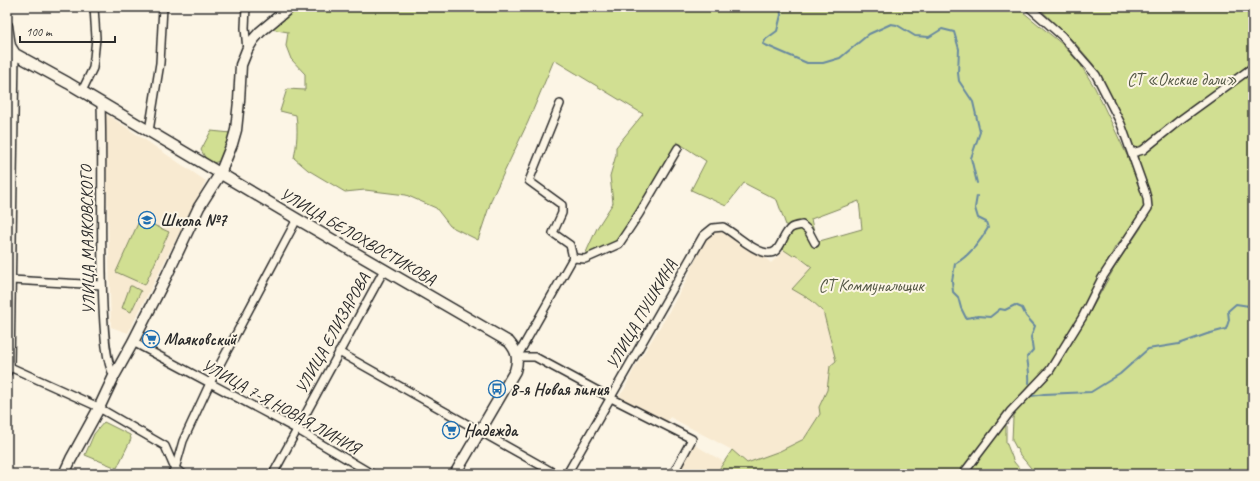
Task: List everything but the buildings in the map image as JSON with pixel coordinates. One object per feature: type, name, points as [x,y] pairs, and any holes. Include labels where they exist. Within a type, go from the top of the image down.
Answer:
[{"type":"main road","points":[[64,474],[133,342],[200,207],[220,174],[236,130],[241,65],[247,50],[260,32],[290,7]]},
{"type":"main road","points":[[7,26],[11,54]]},
{"type":"main road","name":"УЛИЦА БЕЛОХВОСТИКОВА","points":[[11,54],[82,91],[220,174],[508,342],[515,348],[517,357]]},
{"type":"main road","points":[[455,474],[515,371],[518,364],[517,357]]},
{"type":"street","points":[[82,91],[93,68],[96,38],[94,7]]},
{"type":"street","points":[[149,130],[160,63],[163,7]]},
{"type":"street","points":[[246,7],[245,28],[247,50]]},
{"type":"street","points":[[963,474],[1010,412],[1050,370],[1082,318],[1102,278],[1148,208],[1147,198],[1121,124],[1096,74],[1062,36],[1029,7]]},
{"type":"street","points":[[11,54],[11,280],[8,370],[99,408],[165,446],[173,472]]},
{"type":"street","points":[[1132,153],[1143,150],[1199,106],[1253,67]]},
{"type":"street","name":"УЛИЦА МАЯКОВСКОГО","points":[[101,103],[102,285],[104,332],[110,370],[114,376]]},
{"type":"street","points":[[560,104],[529,181],[562,205],[562,213],[553,232],[570,245],[574,258],[517,357],[536,358],[692,439],[673,474]]},
{"type":"street","points":[[574,258],[585,259],[619,244],[639,214],[678,148]]},
{"type":"street","points":[[173,472],[183,441],[210,384],[297,219]]},
{"type":"street","name":"УЛИЦА ПУШКИНА","points":[[567,474],[703,236],[713,228],[723,227],[754,248],[762,252],[769,253],[777,250],[789,230],[793,227],[802,225],[808,230],[815,243]]},
{"type":"street","name":"УЛИЦА ЕЛИЗАРОВА","points":[[272,474],[384,270]]},
{"type":"street","points":[[11,280],[102,285]]},
{"type":"street","name":"УЛИЦА 7-Я НОВАЯ ЛИНИЯ","points":[[133,342],[296,430],[372,474]]},
{"type":"street","points":[[339,352],[556,474]]},
{"type":"street","points":[[173,472],[183,474]]},
{"type":"shaded area","name":"Школа №7","points":[[105,113],[206,181],[128,333],[111,327]]},
{"type":"shaded area","points":[[724,229],[758,251],[771,263],[784,250],[793,256],[795,254],[812,268],[792,289],[811,300],[823,311],[836,361],[830,366],[827,390],[819,407],[820,414],[804,439],[780,451],[747,463],[732,450],[670,417],[667,422],[622,401],[619,396],[624,390],[634,369],[666,317],[687,279],[708,235],[714,230]]},
{"type":"shaded area","points":[[693,444],[724,462],[716,474],[677,474]]},
{"type":"green space","name":"СТ Коммунальщик","points":[[300,7],[1017,7],[1062,44],[1080,64],[1095,88],[1142,187],[1145,204],[1130,229],[1115,247],[1071,330],[1045,370],[1005,415],[960,474],[716,474],[732,450],[747,463],[780,451],[804,439],[820,414],[819,407],[827,390],[830,366],[836,361],[823,311],[811,300],[792,289],[812,267],[795,254],[793,256],[784,250],[778,243],[787,228],[777,200],[744,183],[726,206],[691,190],[706,161],[677,142],[642,204],[618,240],[611,245],[584,257],[597,228],[613,203],[610,176],[616,155],[616,147],[643,114],[554,60],[528,122],[492,198],[478,240],[450,226],[436,208],[406,195],[365,190],[345,192],[308,170],[294,158],[297,137],[296,115],[280,111],[287,89],[305,90],[305,74],[291,59],[286,46],[288,32],[271,29]],"holes":[[[859,201],[862,229],[816,242],[811,219]]]},
{"type":"green space","name":"СТ «Окские дали»","points":[[1038,7],[1253,7],[1253,474],[1036,474],[1020,455],[1012,440],[1013,418],[1019,406],[1050,372],[1086,319],[1116,265],[1141,228],[1151,204],[1136,152],[1106,87],[1093,64],[1076,44]]},
{"type":"green space","points":[[211,131],[231,133],[220,161],[213,163],[206,159],[201,150]]},
{"type":"green space","points":[[140,219],[169,232],[145,285],[116,272]]},
{"type":"green space","points":[[130,286],[141,291],[131,312],[122,308]]},
{"type":"green space","points":[[104,422],[130,435],[131,439],[117,468],[85,455],[94,434]]},
{"type":"green space","points":[[1003,425],[1006,425],[1006,442],[1014,462],[1024,474],[966,474]]},
{"type":"waterway","points":[[780,7],[781,15],[777,31],[766,39],[763,44],[807,63],[823,63],[840,58],[869,34],[891,24],[897,25],[915,36],[929,37],[942,29],[954,32],[959,49],[959,81],[973,102],[980,132],[971,158],[977,183]]},
{"type":"waterway","points":[[977,196],[975,208],[978,218],[986,222],[988,228],[974,248],[955,264],[952,281],[953,292],[958,297],[966,318],[978,316],[990,317],[1000,309],[1005,310],[1015,305],[1022,308],[1026,316],[1035,326],[1031,337],[1033,350],[1027,357],[1029,383]]},
{"type":"waterway","points":[[1032,396],[1091,392],[1120,374],[1148,349],[1179,344],[1226,329],[1229,320],[1228,311],[1236,304],[1249,306],[1253,309]]},
{"type":"place","name":"Школа №7","points":[[147,220]]},
{"type":"place","name":"Маяковский","points":[[151,339]]},
{"type":"place","name":"8-я Новая линия","points":[[497,389]]},
{"type":"place","name":"Надежда","points":[[451,430]]}]
